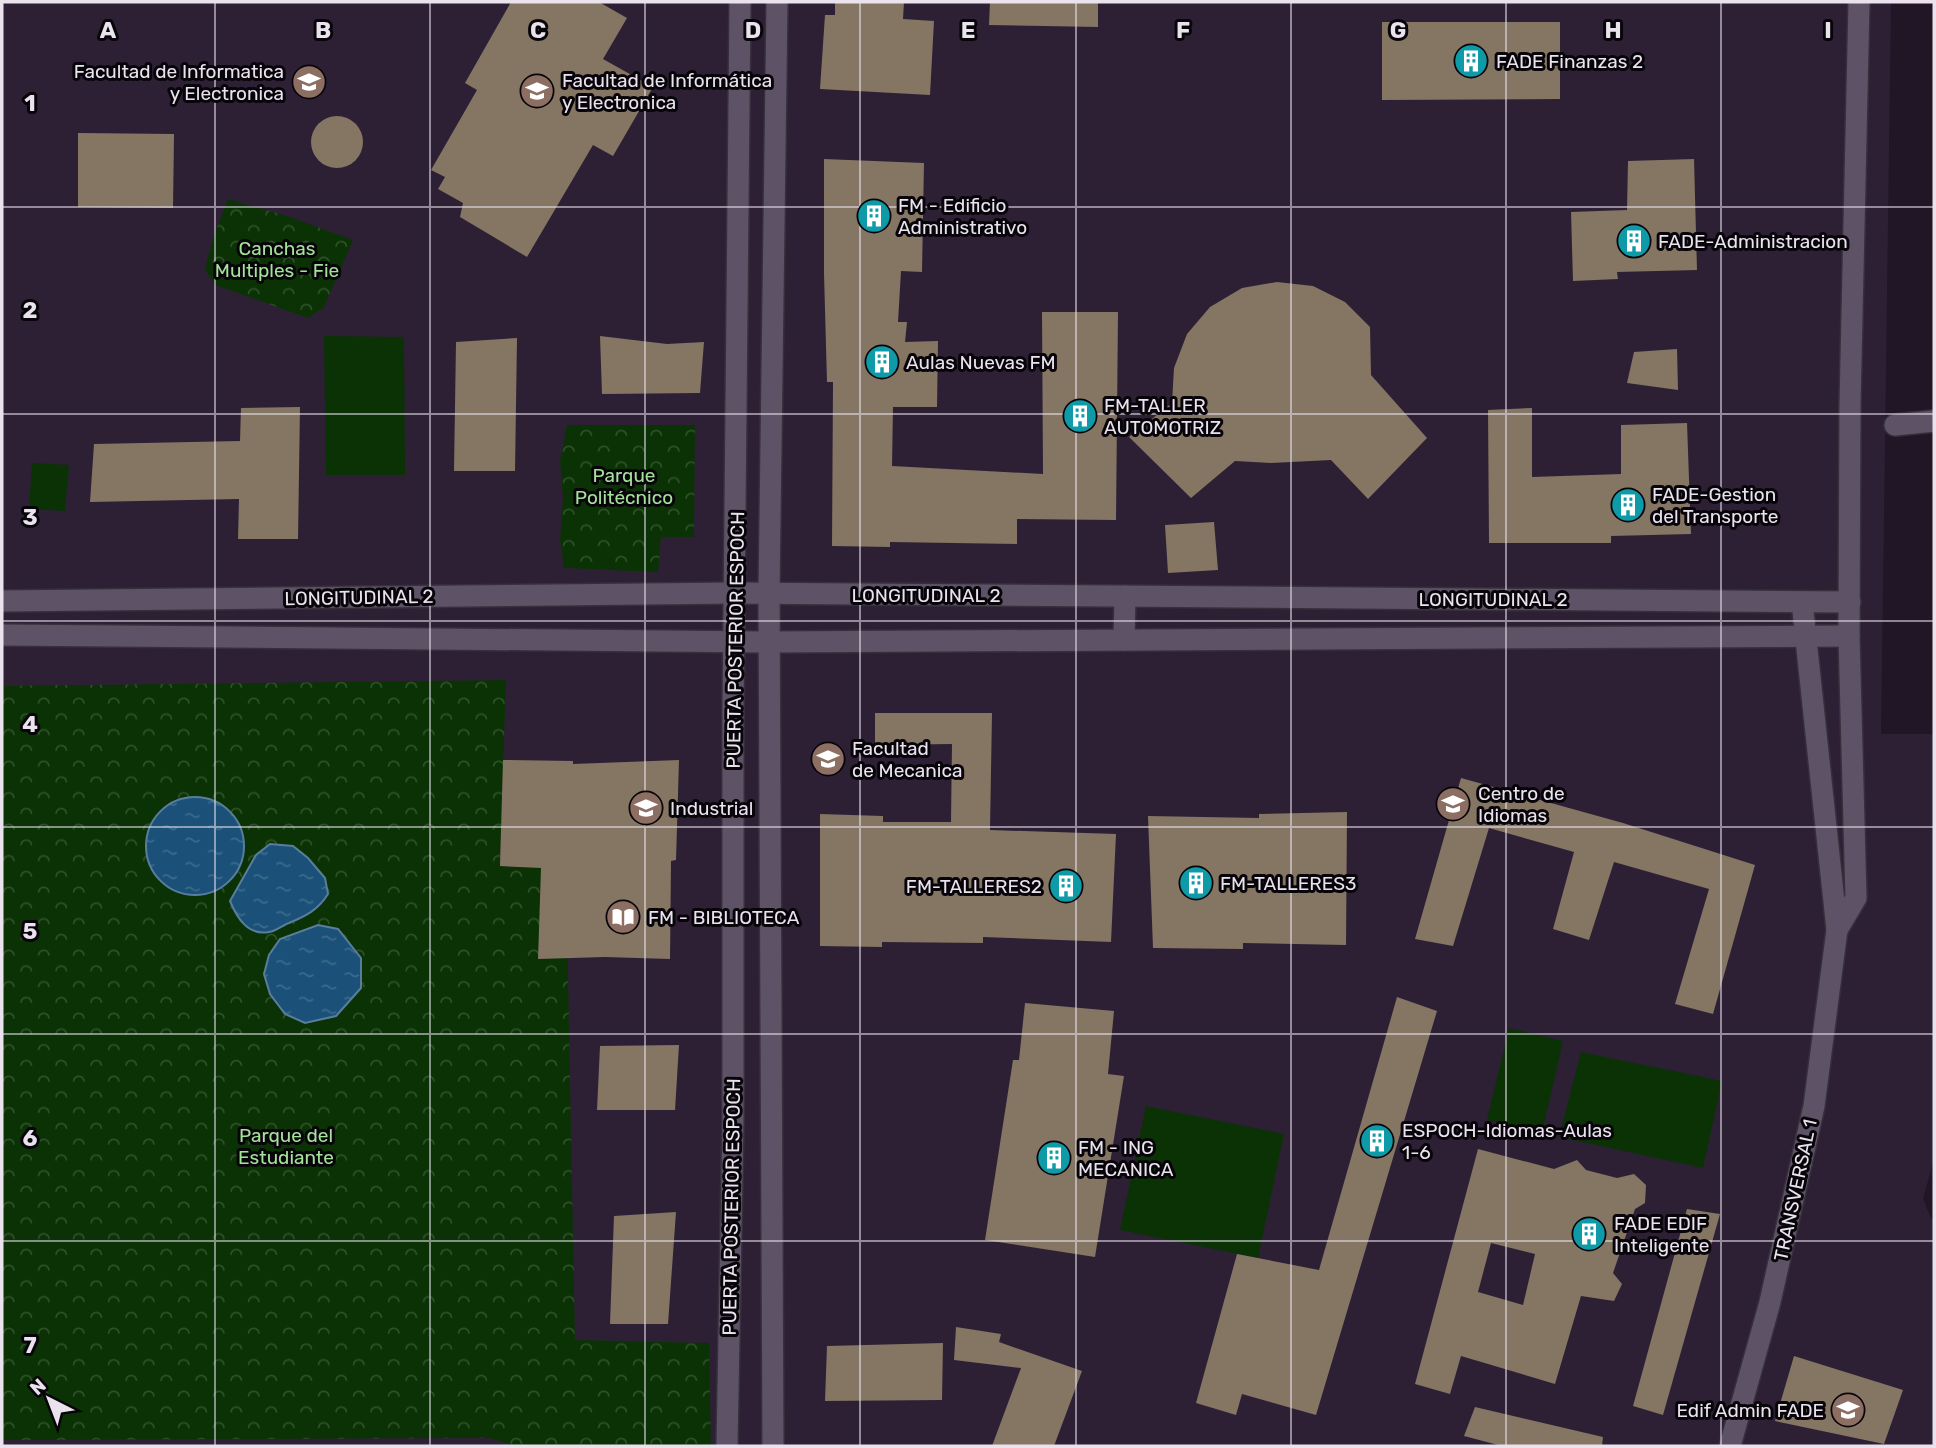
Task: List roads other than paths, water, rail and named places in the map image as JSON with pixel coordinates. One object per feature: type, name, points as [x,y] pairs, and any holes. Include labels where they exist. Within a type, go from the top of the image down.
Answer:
[{"type":"street","name":"PUERTA POSTERIOR ESPOCH","points":[[727,1446],[733,1120],[740,2]]},
{"type":"street","name":"PUERTA POSTERIOR ESPOCH","points":[[774,1446],[769,593],[777,2]]},
{"type":"street","name":"TRANSVERSAL 1","points":[[1837,930],[1856,898],[1849,636],[1850,405],[1859,2]]},
{"type":"street","points":[[1895,425],[1934,421]]},
{"type":"street","name":"LONGITUDINAL 2","points":[[2,601],[769,593],[1850,602]]},
{"type":"street","points":[[1124,640],[1125,596]]},
{"type":"street","name":"TRANSVERSAL 1","points":[[1730,1446],[1770,1303],[1814,1106],[1837,930],[1802,602]]},
{"type":"street","name":"LONGITUDINAL 2","points":[[2,635],[769,642],[1849,636]]},
{"type":"water","points":[[195,797],[214,801],[230,811],[240,827],[244,846],[240,865],[230,881],[214,891],[195,895],[176,891],[160,881],[150,865],[146,846],[150,827],[160,811],[176,801]]},
{"type":"water","points":[[270,844],[293,846],[308,858],[325,878],[328,894],[306,915],[262,933],[244,924],[230,901],[256,855]]},
{"type":"water","points":[[318,925],[338,929],[361,958],[361,988],[336,1016],[305,1023],[285,1014],[270,994],[264,974],[269,955],[280,939]]},
{"type":"place","name":"FADE Finanzas 2","points":[[1471,61]]},
{"type":"place","name":"Facultad de Informatica y Electronica","points":[[309,82]]},
{"type":"place","name":"Facultad de Informática y Electronica","points":[[537,91]]},
{"type":"place","name":"FM - Edificio Administrativo","points":[[874,216]]},
{"type":"place","name":"FADE-Administracion","points":[[1634,241]]},
{"type":"place","name":"Aulas Nuevas FM","points":[[882,362]]},
{"type":"place","name":"FM-TALLER AUTOMOTRIZ","points":[[1080,416]]},
{"type":"place","name":"FADE-Gestion del Transporte","points":[[1628,505]]},
{"type":"place","name":"Facultad de Mecanica","points":[[828,759]]},
{"type":"place","name":"Centro de Idiomas","points":[[1453,804]]},
{"type":"place","name":"Industrial","points":[[646,808]]},
{"type":"place","name":"FM-TALLERES3","points":[[1196,883]]},
{"type":"place","name":"FM-TALLERES2","points":[[1066,886]]},
{"type":"place","name":"FM - BIBLIOTECA","points":[[623,917]]},
{"type":"place","name":"ESPOCH-Idiomas-Aulas 1-6","points":[[1377,1141]]},
{"type":"place","name":"FM - ING MECANICA","points":[[1054,1158]]},
{"type":"place","name":"FADE EDIF Inteligente","points":[[1589,1234]]},
{"type":"place","name":"Edif Admin FADE","points":[[1848,1410]]},
{"type":"park label","name":"Canchas Multiples - Fie","points":[[277,259]]},
{"type":"park label","name":"Parque Politécnico","points":[[624,486]]},
{"type":"park label","name":"Parque del Estudiante","points":[[286,1146]]}]
